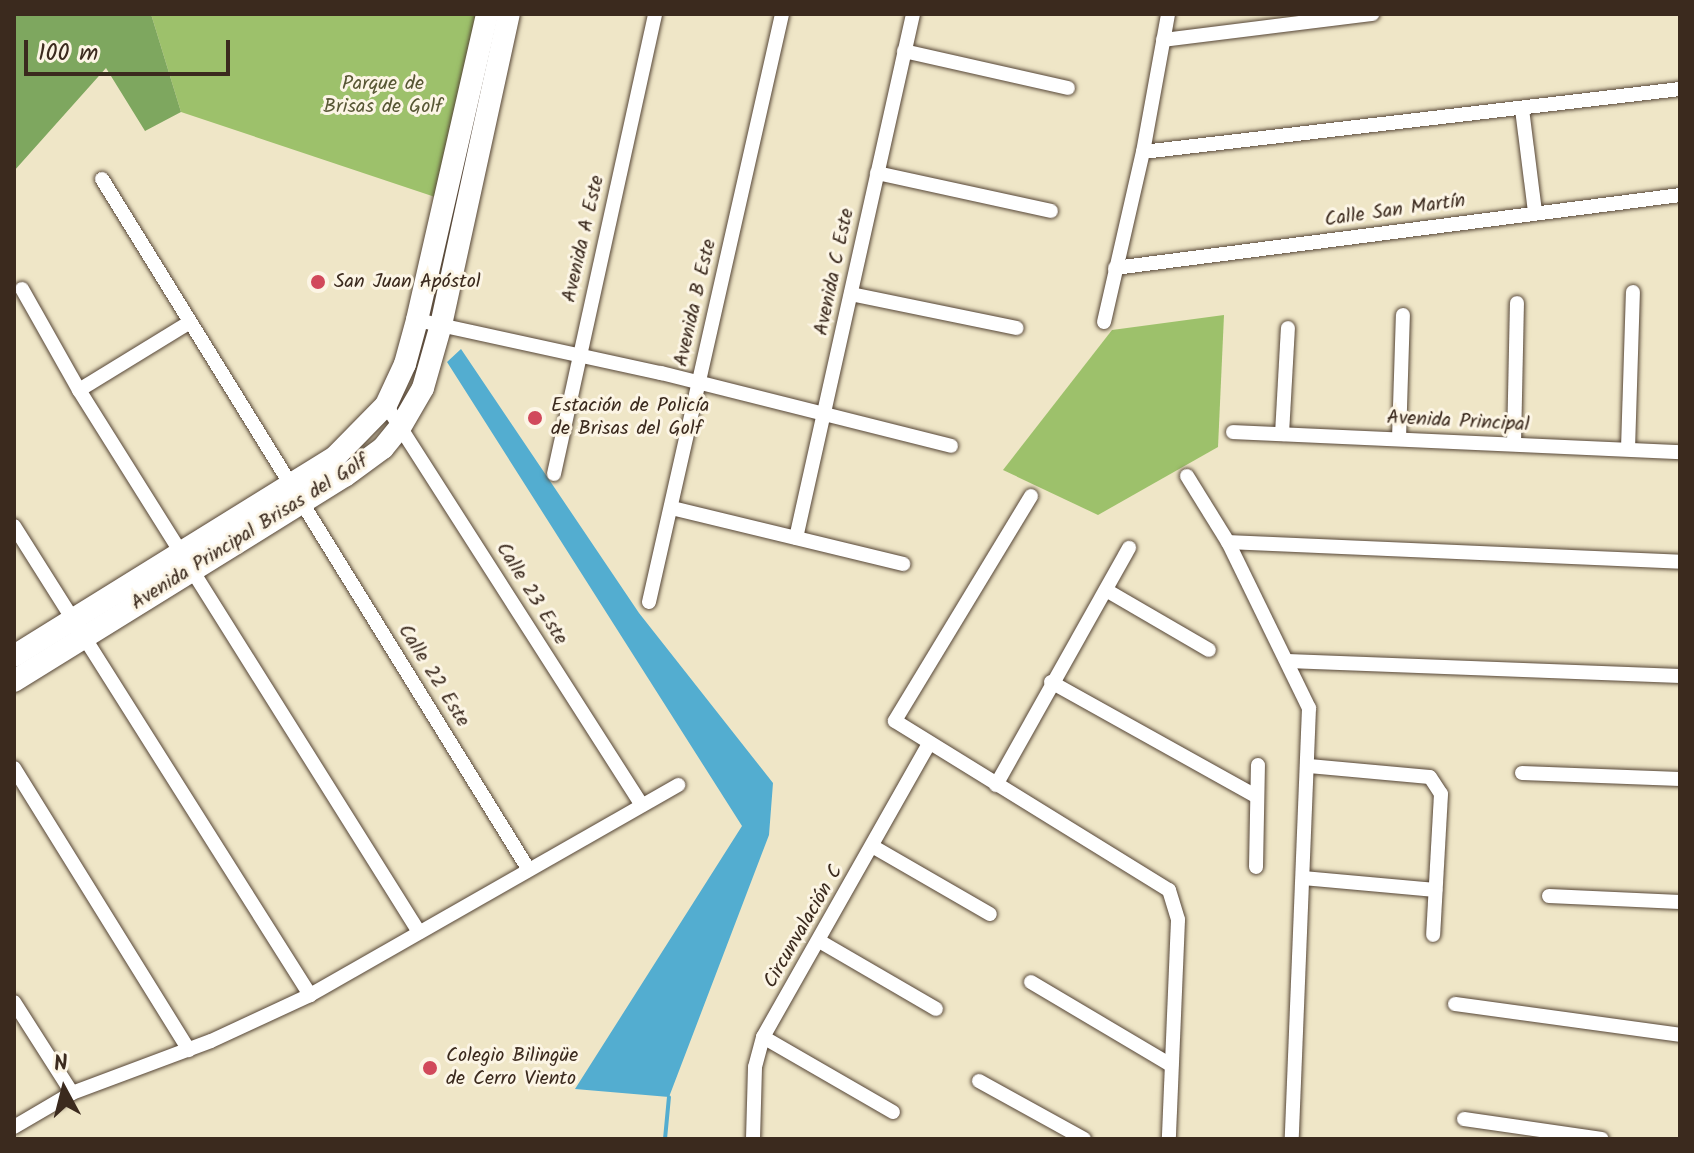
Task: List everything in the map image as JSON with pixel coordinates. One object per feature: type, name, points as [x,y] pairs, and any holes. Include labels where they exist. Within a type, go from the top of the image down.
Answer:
[{"type":"street","name":"Avenida Principal Brisas del Golf","points":[[298,494],[360,436],[386,405],[405,364],[487,14]]},
{"type":"street","name":"Avenida Principal Brisas del Golf","points":[[14,681],[78,629],[298,494],[383,448],[401,426],[423,388],[441,325],[509,14]]},
{"type":"street","name":"Avenida A Este","points":[[554,474],[655,14]]},
{"type":"street","name":"Avenida B Este","points":[[649,602],[782,14]]},
{"type":"street","name":"Avenida C Este","points":[[796,538],[913,14]]},
{"type":"street","points":[[1104,322],[1143,152],[1168,14]]},
{"type":"street","points":[[1163,40],[1372,14]]},
{"type":"street","points":[[904,51],[1068,88]]},
{"type":"street","points":[[1143,152],[1680,89]]},
{"type":"street","points":[[1522,109],[1535,212]]},
{"type":"street","points":[[877,173],[1051,211]]},
{"type":"street","name":"Calle 22 Este","points":[[102,179],[529,870]]},
{"type":"street","name":"Calle San Martín","points":[[1115,268],[1680,195]]},
{"type":"street","points":[[22,289],[79,390],[419,932]]},
{"type":"street","points":[[1628,449],[1633,292]]},
{"type":"street","points":[[851,294],[1017,328]]},
{"type":"street","points":[[1514,444],[1517,303]]},
{"type":"street","points":[[1399,439],[1403,315]]},
{"type":"street","points":[[417,320],[699,382],[951,446]]},
{"type":"street","points":[[79,390],[190,322]]},
{"type":"street","points":[[1282,434],[1288,328]]},
{"type":"street","name":"Calle 23 Este","points":[[386,405],[642,805]]},
{"type":"street","name":"Avenida Principal","points":[[1233,432],[1680,452]]},
{"type":"street","points":[[1187,476],[1228,542],[1309,708],[1292,1139]]},
{"type":"street","points":[[1031,496],[895,721],[928,745],[1162,881],[1175,902],[1169,1139]]},
{"type":"street","points":[[672,508],[903,564]]},
{"type":"street","points":[[14,526],[310,995]]},
{"type":"street","points":[[1228,542],[1680,562]]},
{"type":"street","points":[[996,785],[1051,682],[1129,548]]},
{"type":"street","points":[[1106,590],[1209,650]]},
{"type":"street","name":"Avenida Principal Brisas del Golf","points":[[14,656],[78,629]]},
{"type":"street","points":[[1288,661],[1680,676]]},
{"type":"street","points":[[1051,682],[1256,796]]},
{"type":"street","name":"Circunvalación C","points":[[753,1139],[755,1067],[763,1037],[821,942],[928,745]]},
{"type":"street","points":[[1256,867],[1258,765]]},
{"type":"street","points":[[1309,766],[1430,777],[1441,794],[1433,935]]},
{"type":"street","points":[[14,768],[189,1050]]},
{"type":"street","points":[[1522,773],[1680,779]]},
{"type":"street","points":[[14,1127],[72,1093],[189,1050],[310,995],[678,785]]},
{"type":"street","points":[[872,846],[990,914]]},
{"type":"street","points":[[1303,878],[1435,890]]},
{"type":"street","points":[[1549,896],[1680,902]]},
{"type":"street","points":[[821,942],[936,1009]]},
{"type":"street","points":[[1031,982],[1171,1065]]},
{"type":"street","points":[[14,1002],[72,1093]]},
{"type":"street","points":[[1455,1004],[1680,1035]]},
{"type":"street","points":[[763,1037],[893,1112]]},
{"type":"street","points":[[979,1081],[1084,1139]]},
{"type":"street","points":[[1464,1119],[1602,1139]]},
{"type":"green space","points":[[14,14],[151,14],[181,112],[145,131],[106,68],[14,171]]},
{"type":"green space","name":"Parque de Brisas de Golf","points":[[151,14],[487,14],[444,200],[181,112]]},
{"type":"green space","points":[[1224,315],[1218,447],[1098,515],[1003,470],[1112,330]]},
{"type":"water","points":[[461,349],[639,613],[773,783],[769,835],[669,1097],[575,1089],[742,826],[447,362]]},
{"type":"waterway","points":[[665,1139],[669,1097]]},
{"type":"place","name":"San Juan Apóstol","points":[[318,282]]},
{"type":"place","name":"Estación de Policía de Brisas del Golf","points":[[535,418]]},
{"type":"place","name":"Colegio Bilingüe de Cerro Viento","points":[[430,1068]]}]
